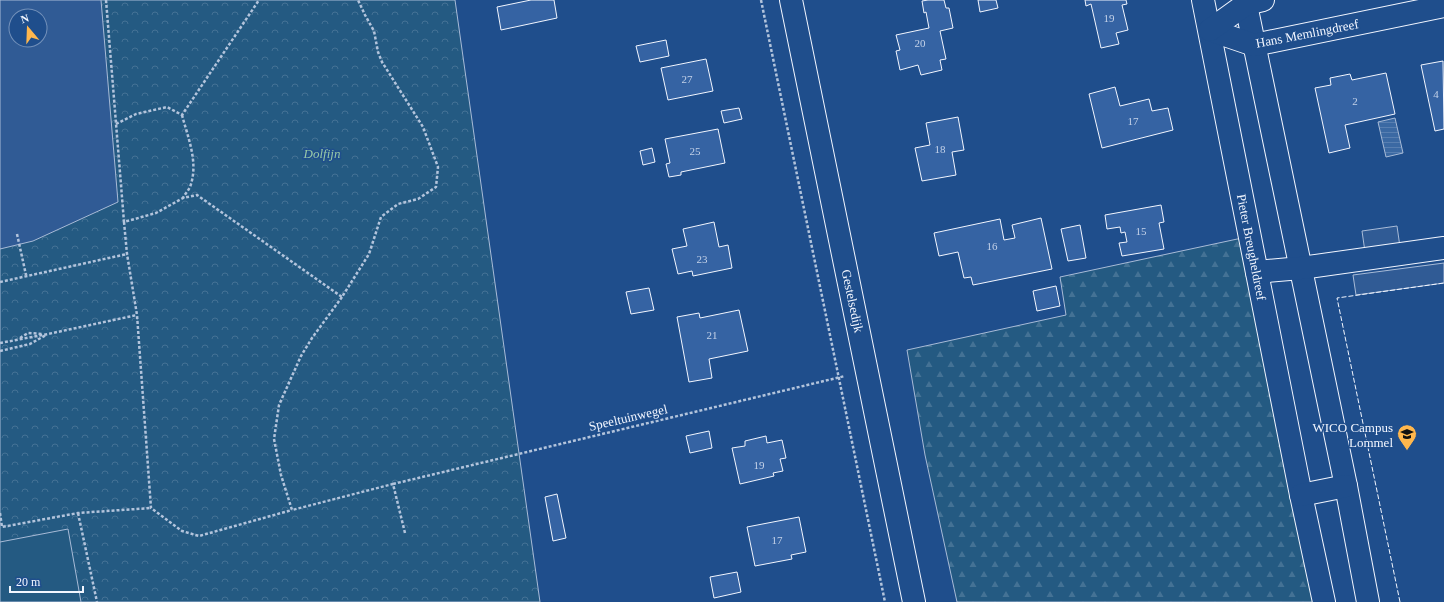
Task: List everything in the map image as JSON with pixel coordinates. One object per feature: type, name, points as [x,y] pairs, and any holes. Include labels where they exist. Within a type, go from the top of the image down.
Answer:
[{"type":"street","name":"Gestelsedijk","points":[[791,0],[914,602]]},
{"type":"street","name":"Pieter Breugheldreef","points":[[1203,0],[1301,495],[1324,602]]},
{"type":"street","points":[[1210,30],[1251,1]]},
{"type":"street","points":[[1251,1],[1254,45],[1346,486],[1368,602]]},
{"type":"street","name":"Hans Memlingdreef","points":[[1210,30],[1254,45],[1444,6]]},
{"type":"street","points":[[1257,272],[1301,268],[1444,248]]},
{"type":"street","points":[[1301,495],[1346,486]]},
{"type":"path","points":[[0,513],[2,527],[78,513],[150,508],[137,315],[127,254],[106,0]]},
{"type":"path","points":[[182,115],[259,0]]},
{"type":"path","points":[[292,510],[280,475],[274,439],[279,405],[300,356],[342,297],[370,254],[381,217],[398,204],[418,199],[436,187],[438,167],[423,127],[382,62],[378,52],[374,31],[358,0]]},
{"type":"path","points":[[761,0],[885,602]]},
{"type":"path","points":[[116,124],[136,114],[167,107],[182,115],[194,165],[190,187],[183,198]]},
{"type":"path","points":[[124,222],[156,213],[183,198],[197,195],[342,297]]},
{"type":"path","points":[[17,234],[26,275]]},
{"type":"path","points":[[0,282],[26,275],[127,254]]},
{"type":"path","points":[[0,351],[30,344],[48,334],[137,315]]},
{"type":"path","points":[[0,343],[19,338],[28,332],[48,334]]},
{"type":"path","name":"Speeltuinwegel","points":[[150,508],[182,531],[199,536],[393,484],[867,370]]},
{"type":"path","points":[[393,484],[405,533]]},
{"type":"path","points":[[78,513],[97,602]]},
{"type":"green space","name":"Dolfijn","points":[[0,0],[455,0],[540,602],[0,602]]},
{"type":"green space","points":[[1242,238],[1314,602],[957,602],[925,455],[907,350],[1066,315],[1060,277]]},
{"type":"green space","points":[[68,529],[81,602],[0,602],[0,542]]},
{"type":"shaded area","points":[[0,0],[101,0],[118,202],[33,241],[0,249]]},
{"type":"shaded area","points":[[1395,118],[1403,153],[1386,157],[1378,122]]},
{"type":"shaded area","points":[[1397,226],[1400,247],[1365,252],[1362,231]]},
{"type":"shaded area","points":[[1444,263],[1444,283],[1356,295],[1353,275]]},
{"type":"building","points":[[531,0],[554,0],[557,18],[501,30],[497,7]]},
{"type":"building","points":[[944,0],[946,8],[949,8],[953,28],[940,31],[946,59],[940,60],[942,70],[921,75],[918,65],[900,70],[896,51],[900,50],[896,35],[929,28],[922,1]]},
{"type":"building","points":[[978,0],[996,0],[998,8],[980,12]]},
{"type":"building","points":[[1085,0],[1126,0],[1127,4],[1122,5],[1128,30],[1116,33],[1119,44],[1101,48],[1091,4],[1086,6]]},
{"type":"building","points":[[666,40],[669,56],[640,62],[636,46]]},
{"type":"building","points":[[706,59],[713,91],[668,100],[661,68]]},
{"type":"building","points":[[1443,61],[1444,129],[1435,131],[1421,65]]},
{"type":"building","points":[[1386,73],[1395,114],[1345,125],[1350,148],[1329,153],[1315,88],[1331,85],[1330,78],[1350,74],[1352,80]]},
{"type":"building","points":[[1115,87],[1120,106],[1149,99],[1152,111],[1168,108],[1173,130],[1102,148],[1089,94]]},
{"type":"building","points":[[739,108],[742,119],[724,123],[721,111]]},
{"type":"building","points":[[958,117],[964,150],[952,152],[956,175],[922,181],[915,148],[930,145],[926,123]]},
{"type":"building","points":[[718,129],[725,163],[681,172],[681,175],[669,177],[666,164],[670,163],[665,139]]},
{"type":"building","points":[[652,148],[655,162],[643,165],[640,151]]},
{"type":"building","points":[[1161,205],[1164,222],[1159,223],[1164,249],[1122,256],[1119,243],[1127,242],[1125,232],[1121,233],[1120,227],[1107,229],[1105,215]]},
{"type":"building","points":[[1041,218],[1052,269],[973,285],[971,277],[964,278],[958,252],[939,256],[934,233],[1000,219],[1004,240],[1015,238],[1012,225]]},
{"type":"building","points":[[714,222],[719,247],[728,245],[732,268],[693,276],[692,271],[678,274],[672,249],[687,246],[683,229]]},
{"type":"building","points":[[1080,225],[1086,258],[1068,261],[1061,229]]},
{"type":"building","points":[[1056,286],[1060,306],[1037,311],[1033,291]]},
{"type":"building","points":[[649,288],[654,310],[631,314],[626,292]]},
{"type":"building","points":[[739,310],[748,351],[709,359],[712,378],[689,382],[677,317],[699,313],[700,318]]},
{"type":"building","points":[[709,431],[712,448],[690,453],[686,436]]},
{"type":"building","points":[[766,436],[767,443],[782,440],[786,458],[780,459],[783,471],[773,473],[774,476],[740,484],[732,448],[745,446],[745,441]]},
{"type":"building","points":[[557,494],[566,538],[553,541],[545,497]]},
{"type":"building","points":[[799,517],[806,552],[791,555],[792,559],[755,566],[747,527]]},
{"type":"building","points":[[737,572],[741,592],[714,598],[710,577]]},
{"type":"fence","points":[[1400,602],[1337,298],[1444,283]]},
{"type":"place","name":"WICO Campus Lommel","points":[[1407,451]]}]
